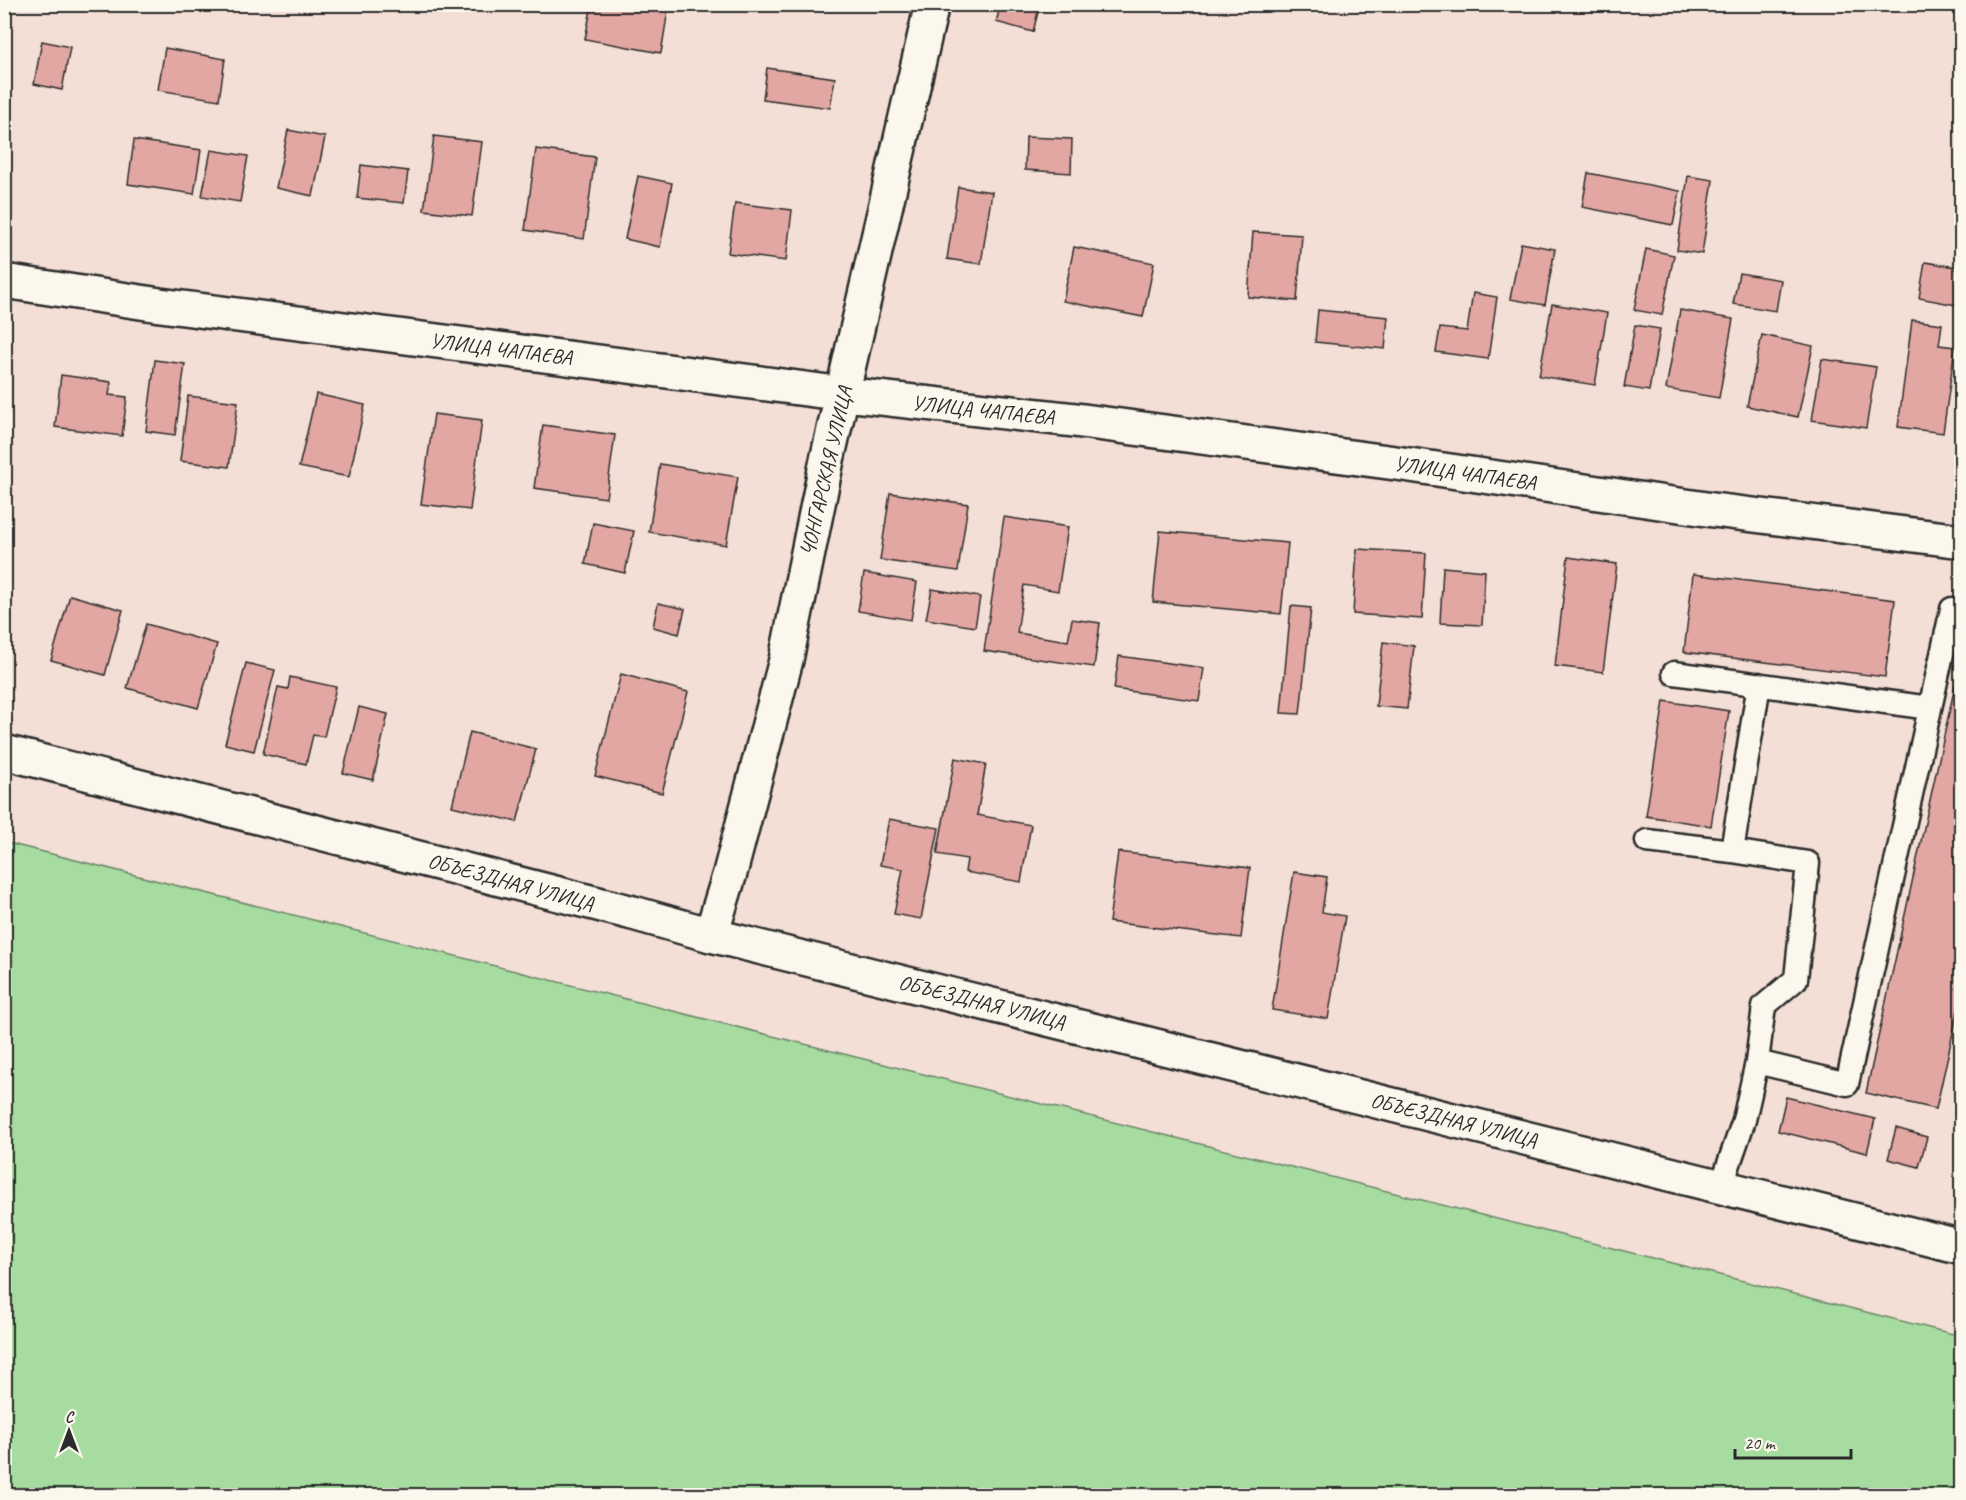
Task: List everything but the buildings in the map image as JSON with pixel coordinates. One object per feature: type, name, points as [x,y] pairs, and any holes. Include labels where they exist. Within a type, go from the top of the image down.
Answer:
[{"type":"street","name":"ЧОНГАРСКАЯ УЛИЦА","points":[[711,935],[730,873],[786,660],[827,460],[932,4]]},
{"type":"street","name":"УЛИЦА ЧАПАЕВА","points":[[4,281],[160,305],[844,394],[1087,421],[1403,464],[1713,510],[1962,541]]},
{"type":"street","name":"ОБЪЕЗДНАЯ УЛИЦА","points":[[4,752],[711,935],[1962,1247]]},
{"type":"lane","points":[[1757,1062],[1847,1084],[1952,609]]},
{"type":"lane","points":[[1674,673],[1930,708]]},
{"type":"lane","points":[[1732,851],[1759,684]]},
{"type":"lane","points":[[1647,841],[1808,863],[1796,979],[1764,1006],[1757,1062],[1744,1120],[1721,1187]]},
{"type":"green space","points":[[4,842],[1961,1336],[1961,1495],[5,1495]]}]
